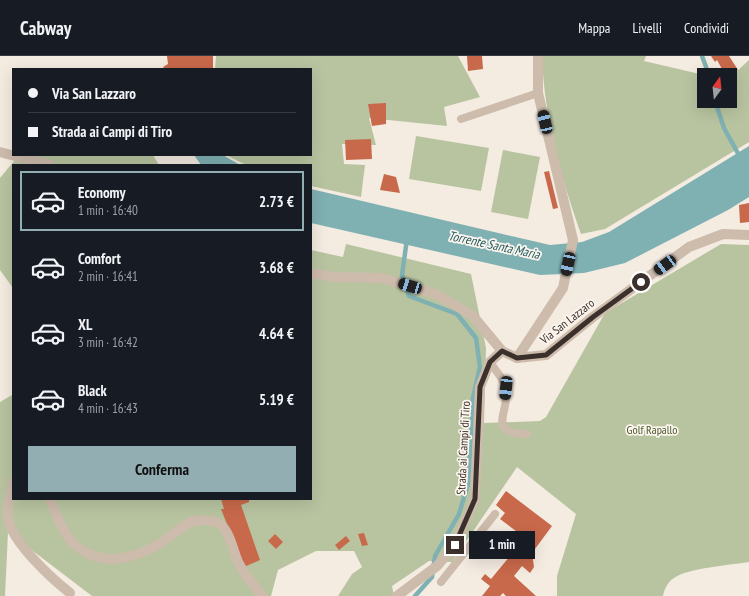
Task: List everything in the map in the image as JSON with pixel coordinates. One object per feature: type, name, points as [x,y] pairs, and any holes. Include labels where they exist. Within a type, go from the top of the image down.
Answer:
[{"type":"street","points":[[312,273],[334,277],[382,278],[438,295],[473,316],[502,351],[517,358],[563,288],[573,240],[538,93],[538,56]]},
{"type":"street","points":[[0,152],[12,155]]},
{"type":"street","points":[[15,156],[46,164]]},
{"type":"street","name":"Via San Lazzaro","points":[[517,358],[546,355],[593,317],[689,247],[723,234],[749,235]]},
{"type":"street","name":"Strada ai Campi di Tiro","points":[[396,596],[437,566],[455,545],[475,499],[480,387],[490,362],[502,351]]},
{"type":"street","points":[[12,489],[8,518],[11,526],[27,552],[52,578],[70,593]]},
{"type":"street","points":[[51,500],[72,541],[86,552],[105,560],[138,554],[159,544],[194,521],[205,520],[216,523],[221,526],[227,535],[239,564],[262,596]]},
{"type":"lane","points":[[461,119],[538,93]]},
{"type":"lane","points":[[490,362],[506,388],[502,424],[506,430],[513,434],[527,434]]},
{"type":"lane","points":[[441,582],[495,514]]},
{"type":"green space","points":[[216,56],[458,56],[480,97],[444,107],[447,126],[369,118],[376,145],[342,144],[344,164],[365,165],[361,197],[312,186],[312,164],[244,164],[228,156],[312,156],[312,68],[215,68]]},
{"type":"green space","points":[[542,56],[646,56],[644,61],[697,73],[697,108],[737,108],[737,71],[749,60],[749,142],[605,229],[581,234],[560,169],[550,124],[543,79]]},
{"type":"green space","points":[[416,136],[489,148],[481,191],[409,179]]},
{"type":"green space","points":[[503,150],[540,157],[528,219],[491,212]]},
{"type":"green space","points":[[18,156],[154,156],[158,164],[12,164],[12,287],[0,270],[0,178]]},
{"type":"green space","name":"Golf Rapallo","points":[[346,244],[471,274],[486,348],[484,423],[540,421],[546,417],[605,313],[721,244],[749,245],[749,562],[699,569],[681,575],[668,583],[663,596],[557,596],[557,576],[576,514],[517,467],[452,562],[429,561],[392,586],[394,596],[338,596],[352,574],[362,567],[354,551],[316,551],[278,570],[271,596],[92,596],[8,532],[5,596],[0,596],[0,402],[12,395],[12,500],[312,500],[312,250],[343,257]]},
{"type":"water","name":"Torrente Santa Maria","points":[[749,146],[749,197],[728,210],[625,263],[584,273],[540,275],[312,223],[312,189],[550,245],[582,242],[609,232]]},
{"type":"water","points":[[195,156],[225,156],[238,164],[200,164]]},
{"type":"building","points":[[167,56],[213,56],[213,68],[163,67],[168,64]]},
{"type":"building","points":[[467,56],[482,56],[483,69],[468,71]]},
{"type":"building","points":[[711,56],[729,56],[737,68],[721,68],[717,60],[715,62]]},
{"type":"building","points":[[386,103],[386,124],[372,126],[368,104]]},
{"type":"building","points":[[371,139],[372,159],[346,160],[345,140]]},
{"type":"building","points":[[549,171],[558,208],[553,209],[544,172]]},
{"type":"building","points":[[384,174],[396,177],[400,193],[380,190]]},
{"type":"building","points":[[749,203],[749,222],[740,223],[739,205]]},
{"type":"building","points":[[506,491],[552,526],[532,553],[534,567],[530,573],[522,566],[514,576],[536,596],[506,596],[503,593],[500,596],[482,596],[490,586],[481,579],[485,574],[491,579],[525,538],[500,519],[505,513],[496,505]]},
{"type":"building","points":[[221,500],[249,500],[249,502],[241,505],[260,560],[244,567],[221,509],[224,509]]},
{"type":"building","points":[[364,533],[368,545],[362,546],[358,534]]},
{"type":"building","points":[[275,534],[283,542],[276,549],[268,541]]},
{"type":"building","points":[[346,536],[350,541],[339,550],[335,545]]},
{"type":"waterway","points":[[702,56],[706,68]]},
{"type":"waterway","points":[[717,108],[724,128],[740,157]]},
{"type":"waterway","points":[[407,239],[402,275],[409,296],[457,314],[476,338],[480,367],[473,398],[468,484],[459,514],[435,556],[432,577],[415,596]]},
{"type":"route","points":[[455,545],[475,499],[480,387],[490,362],[502,351],[517,358],[546,355],[593,317],[641,282]]}]
